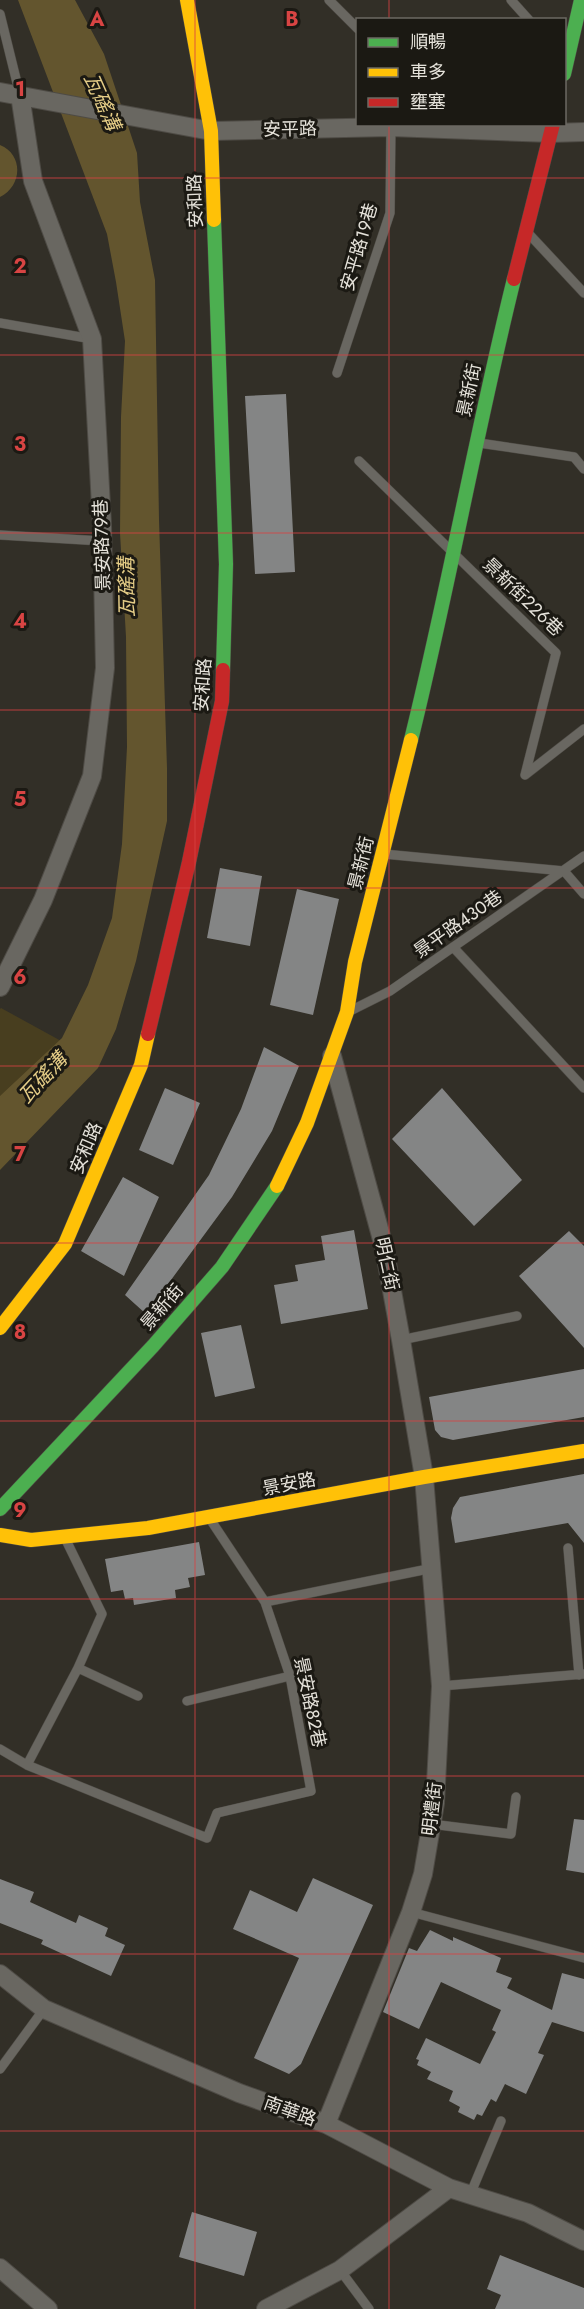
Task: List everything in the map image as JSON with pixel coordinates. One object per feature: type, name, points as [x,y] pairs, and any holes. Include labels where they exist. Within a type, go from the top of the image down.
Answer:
[{"type":"street","name":"安和路","points":[[0,1328],[65,1244],[141,1065],[189,862],[222,701],[225,564],[211,131],[187,0]]},
{"type":"street","points":[[566,59],[581,0]]},
{"type":"street","name":"安平路","points":[[0,92],[211,131],[391,126],[552,129],[584,132]]},
{"type":"street","name":"景安路79巷","points":[[0,987],[43,900],[93,776],[105,668],[102,541],[92,339],[33,181],[20,95]]},
{"type":"street","name":"景新街","points":[[0,1509],[153,1346],[222,1267],[273,1194],[307,1123],[347,1012],[355,962],[414,727],[454,553],[489,377],[552,129]]},
{"type":"street","name":"明仁街","points":[[332,1056],[384,1247],[424,1477]]},
{"type":"street","name":"景安路","points":[[0,1535],[31,1540],[148,1528],[424,1477],[584,1451]]},
{"type":"street","name":"明禮街","points":[[326,2124],[411,1912],[423,1874],[435,1803],[441,1686],[424,1477]]},
{"type":"street","name":"南華路","points":[[0,1974],[44,2009],[239,2093],[326,2124],[449,2188],[528,2213],[584,2241]]},
{"type":"street","points":[[266,2309],[340,2270],[449,2188]]},
{"type":"street","points":[[0,2268],[48,2309]]},
{"type":"lane","points":[[330,0],[356,28]]},
{"type":"lane","points":[[511,0],[527,18]]},
{"type":"lane","points":[[0,14],[20,95]]},
{"type":"lane","name":"安平路19巷","points":[[337,374],[390,213],[391,126]]},
{"type":"lane","points":[[525,230],[584,293]]},
{"type":"lane","points":[[0,323],[92,339]]},
{"type":"lane","points":[[477,442],[574,457],[584,469]]},
{"type":"lane","points":[[359,461],[454,553]]},
{"type":"lane","points":[[0,535],[102,541]]},
{"type":"lane","name":"景新街226巷","points":[[454,553],[556,653],[525,775],[584,729]]},
{"type":"lane","points":[[381,854],[564,871],[584,894]]},
{"type":"lane","name":"景平路430巷","points":[[347,1012],[390,991],[584,856]]},
{"type":"lane","points":[[453,947],[584,1088]]},
{"type":"lane","points":[[401,1340],[517,1316]]},
{"type":"lane","name":"景安路82巷","points":[[27,1765],[207,1838],[217,1813],[311,1791],[290,1676],[265,1602],[209,1517]]},
{"type":"lane","points":[[0,1749],[27,1765],[78,1668],[102,1614],[64,1538]]},
{"type":"lane","points":[[441,1686],[581,1675],[568,1548]]},
{"type":"lane","points":[[265,1602],[433,1568]]},
{"type":"lane","points":[[78,1668],[138,1696]]},
{"type":"lane","points":[[187,1701],[290,1676]]},
{"type":"lane","points":[[431,1824],[511,1834],[516,1797]]},
{"type":"lane","points":[[411,1912],[584,1958]]},
{"type":"lane","points":[[0,2070],[44,2009]]},
{"type":"lane","points":[[470,2195],[501,2121]]},
{"type":"lane","points":[[340,2270],[369,2309]]},
{"type":"shaded area","points":[[0,1009],[63,1042],[0,1124]]},
{"type":"water","name":"瓦磘溝","points":[[18,0],[75,0],[104,54],[137,153],[140,202],[155,280],[167,821],[136,961],[116,1029],[98,1068],[0,1170],[0,1096],[62,1038],[88,985],[112,918],[122,844],[127,747],[126,637],[120,533],[121,417],[125,341],[107,234]]},
{"type":"water","points":[[0,145],[13,156],[17,171],[13,186],[0,197]]},
{"type":"building","points":[[286,394],[295,572],[255,574],[245,396]]},
{"type":"building","points":[[220,868],[262,876],[250,946],[207,938]]},
{"type":"building","points":[[297,889],[339,899],[313,1015],[270,1005]]},
{"type":"building","points":[[264,1047],[299,1066],[272,1131],[232,1197],[146,1314],[125,1295],[209,1175],[241,1109]]},
{"type":"building","points":[[165,1088],[200,1103],[173,1165],[139,1150]]},
{"type":"building","points":[[442,1088],[522,1180],[474,1226],[392,1139]]},
{"type":"building","points":[[123,1177],[159,1197],[124,1276],[81,1251]]},
{"type":"building","points":[[354,1230],[368,1309],[281,1324],[274,1285],[298,1281],[295,1265],[325,1260],[321,1236]]},
{"type":"building","points":[[569,1231],[584,1246],[584,1348],[519,1276]]},
{"type":"building","points":[[241,1325],[255,1388],[215,1397],[201,1333]]},
{"type":"building","points":[[584,1369],[584,1417],[453,1440],[441,1437],[435,1430],[429,1397]]},
{"type":"building","points":[[584,1474],[584,1543],[568,1523],[455,1543],[451,1518],[453,1508],[460,1497]]},
{"type":"building","points":[[199,1542],[205,1575],[188,1578],[190,1587],[175,1590],[176,1598],[134,1605],[133,1598],[125,1599],[123,1590],[111,1592],[105,1559]]},
{"type":"building","points":[[574,1819],[584,1820],[584,1873],[566,1870]]},
{"type":"building","points":[[313,1878],[373,1905],[301,2064],[289,2074],[254,2058],[299,1958],[233,1929],[250,1890],[297,1912]]},
{"type":"building","points":[[0,1879],[34,1892],[30,1902],[76,1923],[79,1915],[108,1928],[105,1936],[125,1945],[111,1976],[41,1944],[43,1940],[0,1923]]},
{"type":"building","points":[[430,1930],[453,1941],[453,1937],[501,1958],[496,1972],[512,1978],[507,1988],[552,2010],[562,1973],[584,1979],[584,2032],[552,2022],[538,2053],[544,2055],[526,2094],[505,2084],[496,2102],[491,2099],[482,2116],[477,2114],[474,2120],[458,2112],[460,2107],[449,2101],[453,2091],[427,2079],[431,2072],[417,2065],[419,2060],[416,2059],[426,2038],[480,2064],[496,2032],[492,2030],[501,2010],[441,1982],[419,2029],[383,2012],[409,1948],[417,1951]]},
{"type":"building","points":[[192,2212],[257,2232],[244,2276],[179,2257]]},
{"type":"building","points":[[500,2255],[584,2288],[584,2309],[495,2309],[501,2295],[487,2289]]},
{"type":"traffic: fast","points":[[566,65],[581,0]]},
{"type":"traffic: fast","points":[[214,220],[226,564],[223,670]]},
{"type":"traffic: fast","points":[[411,740],[514,279]]},
{"type":"traffic: fast","points":[[0,1509],[153,1346],[222,1267],[277,1186]]},
{"type":"traffic: slow","points":[[187,0],[211,131],[214,220]]},
{"type":"traffic: slow","points":[[277,1186],[307,1123],[347,1012],[355,962],[411,740]]},
{"type":"traffic: slow","points":[[0,1328],[65,1244],[141,1065],[148,1034]]},
{"type":"traffic: slow","points":[[0,1535],[31,1540],[148,1528],[424,1477],[584,1451]]},
{"type":"traffic: jam","points":[[514,279],[552,126]]},
{"type":"traffic: jam","points":[[148,1034],[189,862],[222,701],[223,670]]}]
